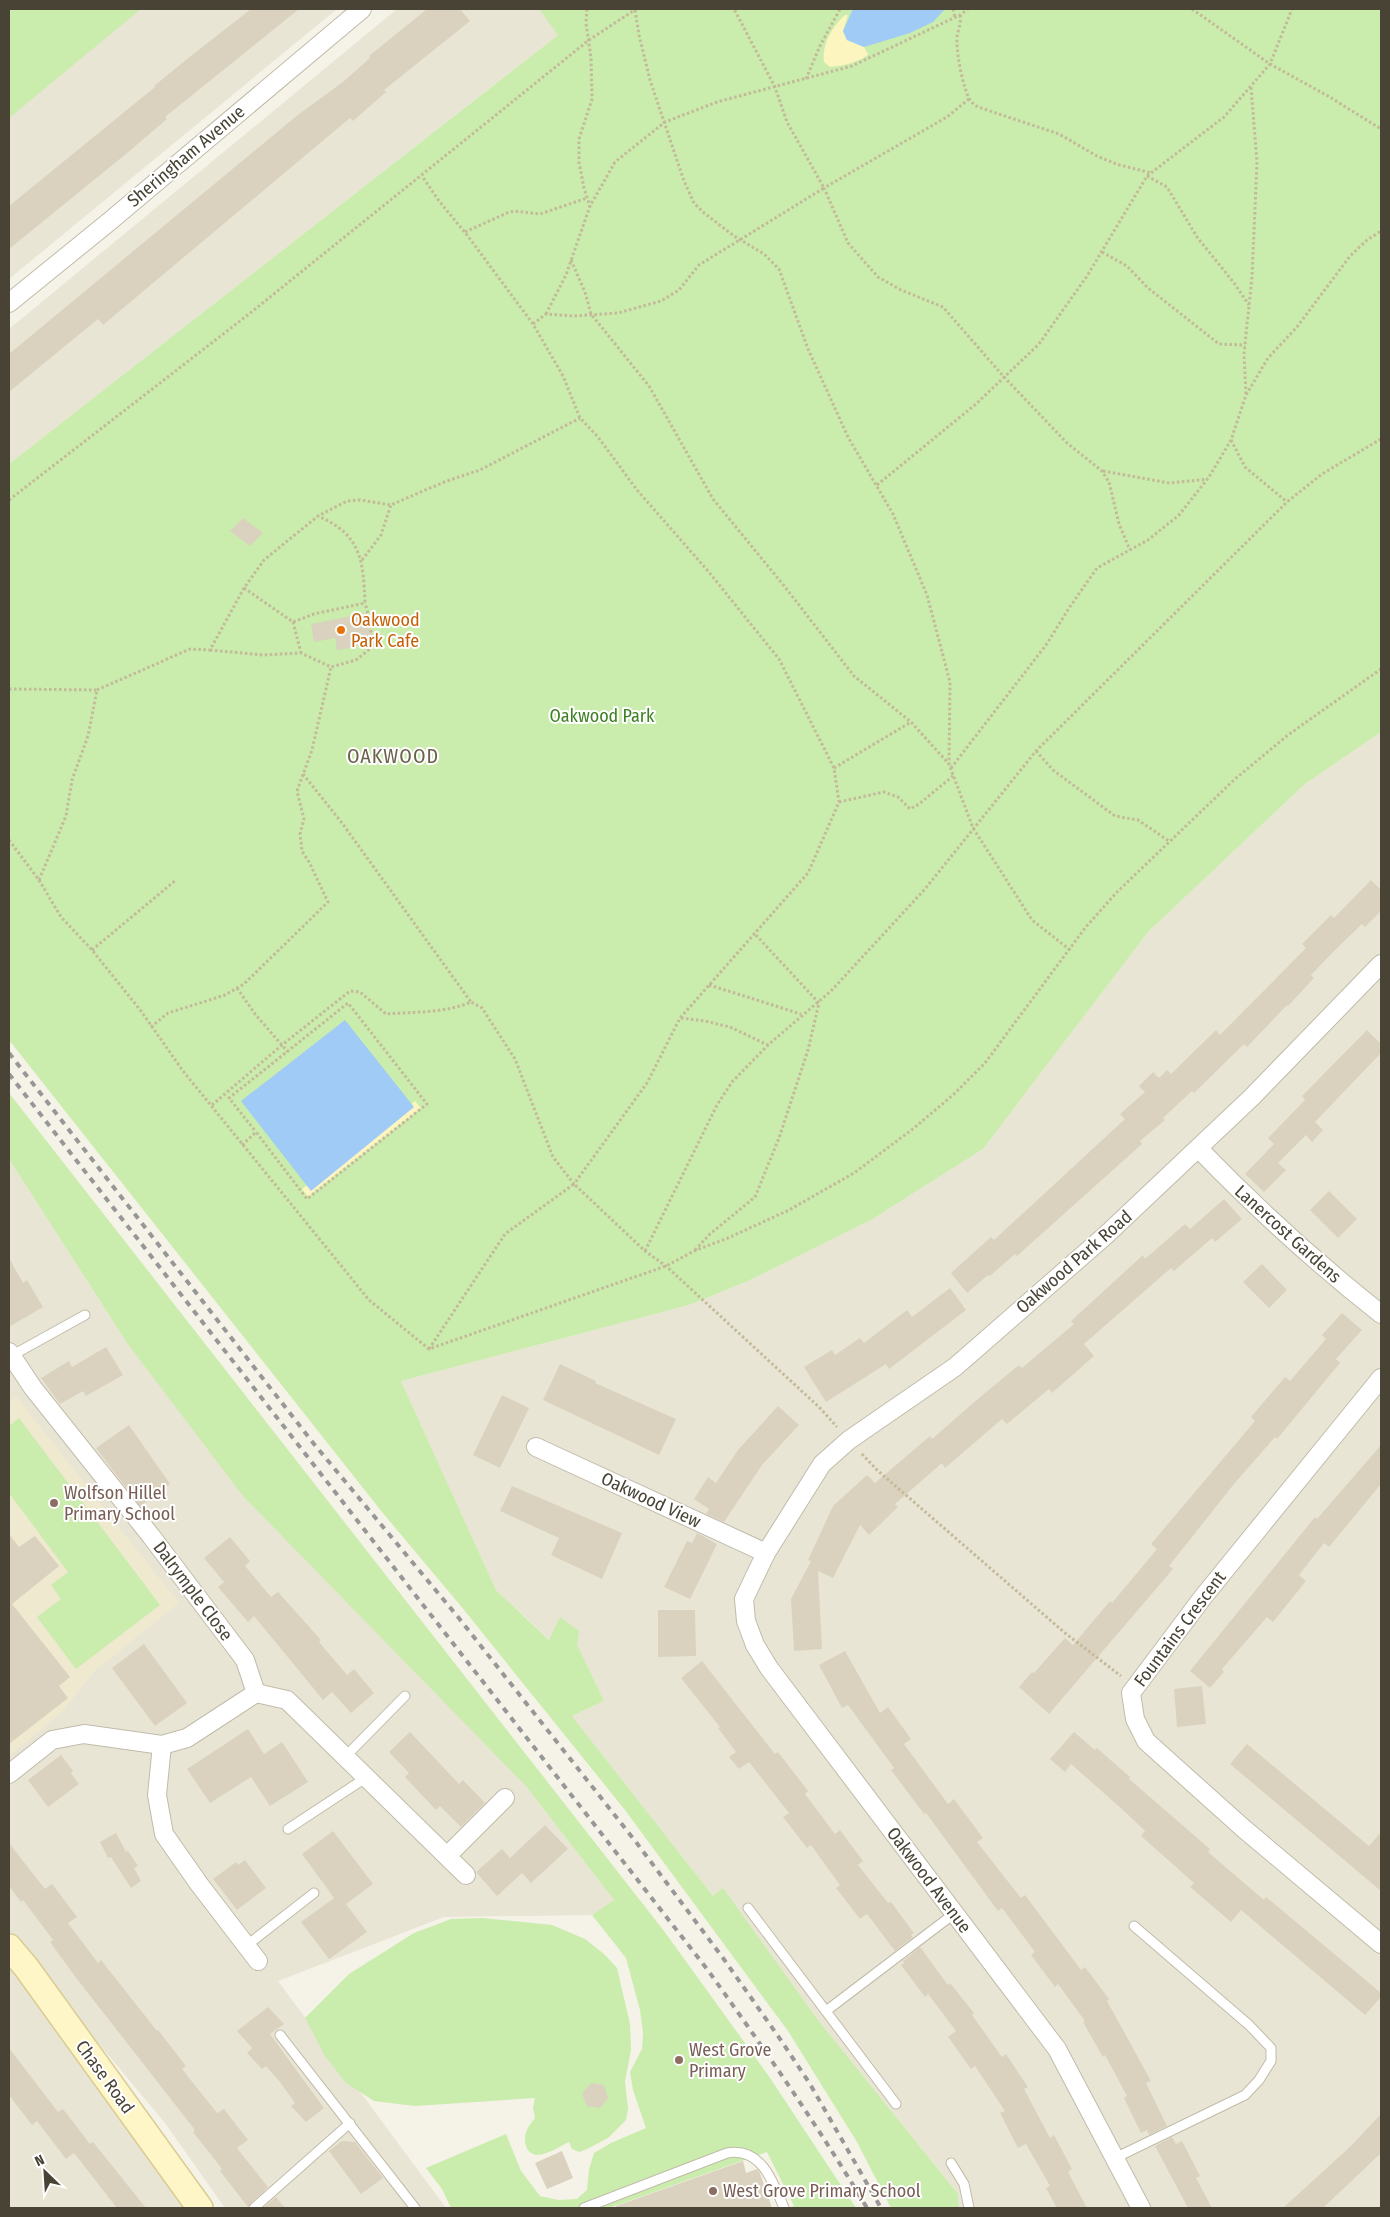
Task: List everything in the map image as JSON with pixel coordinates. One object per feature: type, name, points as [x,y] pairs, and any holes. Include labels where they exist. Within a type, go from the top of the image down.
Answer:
[{"type":"street","name":"Sheringham Avenue","points":[[9,303],[110,221],[362,9]]},
{"type":"street","name":"Oakwood Park Road","points":[[766,1552],[822,1464],[849,1440],[955,1367],[1106,1235],[1199,1149],[1381,964]]},
{"type":"street","name":"Lanercost Gardens","points":[[1199,1149],[1259,1210],[1333,1276],[1381,1314]]},
{"type":"street","name":"Dalrymple Close","points":[[10,1354],[34,1388],[245,1660],[256,1693]]},
{"type":"street","name":"Fountains Crescent","points":[[1381,1378],[1203,1596],[1131,1693],[1135,1719],[1146,1741],[1243,1828],[1381,1944]]},
{"type":"street","name":"Oakwood View","points":[[536,1447],[766,1552]]},
{"type":"street","name":"Oakwood Avenue","points":[[766,1552],[744,1598],[746,1621],[755,1645],[789,1696],[1056,2049],[1141,2208]]},
{"type":"street","points":[[9,1774],[52,1740],[84,1734],[162,1745],[187,1738],[256,1693],[287,1700],[466,1875]]},
{"type":"street","points":[[162,1745],[156,1795],[164,1834],[258,1961]]},
{"type":"street","points":[[447,1856],[505,1798]]},
{"type":"street","name":"Chase Road","points":[[9,1947],[26,1967],[200,2208]]},
{"type":"lane","points":[[10,1354],[85,1315]]},
{"type":"lane","points":[[346,1756],[405,1696]]},
{"type":"lane","points":[[288,1829],[367,1777]]},
{"type":"lane","points":[[246,1946],[314,1893]]},
{"type":"lane","points":[[748,1908],[896,2104]]},
{"type":"lane","points":[[826,2011],[955,1913]]},
{"type":"lane","points":[[1114,2158],[1245,2095],[1259,2080],[1271,2061],[1271,2048],[1249,2025],[1134,1926]]},
{"type":"lane","points":[[280,2035],[415,2208]]},
{"type":"lane","points":[[254,2208],[350,2123]]},
{"type":"lane","points":[[584,2208],[727,2153],[738,2151],[747,2153],[761,2164],[768,2174],[784,2208]]},
{"type":"lane","points":[[951,2163],[964,2184],[969,2208]]},
{"type":"path","points":[[587,9],[586,23],[590,40],[592,99],[578,139],[579,162],[590,206]]},
{"type":"path","points":[[9,500],[249,314],[590,40],[635,9],[650,80],[684,182],[694,203],[726,230],[764,254],[779,269],[812,358],[848,437],[893,514],[928,595],[950,682],[950,766],[973,828],[1032,920],[1070,950]]},
{"type":"path","points":[[734,9],[775,87],[787,122],[824,188],[848,243],[878,277],[901,290],[943,307],[1004,377],[1067,443],[1102,471],[1109,482],[1119,524],[1130,550]]},
{"type":"path","points":[[806,79],[819,48],[840,9]]},
{"type":"path","points":[[953,9],[955,18]]},
{"type":"path","points":[[533,324],[546,314],[566,275],[590,206],[615,162],[665,122],[717,102],[852,66],[960,16],[968,9]]},
{"type":"path","points":[[1192,9],[1270,64],[1328,96],[1381,129]]},
{"type":"path","points":[[877,485],[976,404],[1039,344],[1087,276],[1147,176],[1224,117],[1270,64],[1292,9]]},
{"type":"path","points":[[960,16],[957,42],[969,99],[978,108],[1059,134],[1097,156],[1116,164],[1151,173]]},
{"type":"path","points":[[1246,395],[1245,345],[1257,162],[1251,86]]},
{"type":"path","points":[[546,314],[574,316],[618,313],[661,300],[679,290],[699,265],[824,188],[947,117],[969,99]]},
{"type":"path","points":[[422,176],[438,201],[465,232],[533,324],[563,376],[580,418],[598,436],[637,490],[708,571],[780,659],[834,768],[839,802],[808,873],[680,1018],[647,1082],[574,1184],[506,1234],[429,1349]]},
{"type":"path","points":[[1147,176],[1167,187],[1197,237],[1249,305]]},
{"type":"path","points":[[465,232],[507,213],[540,214],[587,198]]},
{"type":"path","points":[[950,766],[1046,645],[1097,568],[1148,540],[1179,515],[1208,479],[1231,440],[1246,395],[1268,358],[1297,327],[1350,256],[1367,240],[1381,231]]},
{"type":"path","points":[[1102,252],[1126,266],[1148,288],[1219,344],[1245,345]]},
{"type":"path","points":[[571,260],[585,292],[591,314],[649,386],[714,499],[786,586],[854,676],[911,722],[950,766]]},
{"type":"path","points":[[210,650],[244,588],[264,560],[318,516],[348,501],[360,500],[391,505],[444,482],[480,470],[580,418]]},
{"type":"path","points":[[645,1251],[717,1105],[732,1082],[802,1014],[819,1003],[925,889],[1036,751],[1287,502],[1322,474],[1381,439]]},
{"type":"path","points":[[1231,440],[1245,467],[1287,502]]},
{"type":"path","points":[[1102,471],[1169,483],[1208,479]]},
{"type":"path","points":[[362,561],[381,536],[391,505]]},
{"type":"path","points":[[9,689],[97,690],[190,650],[263,655],[301,653],[331,667],[356,660],[371,648],[371,625],[366,604],[362,561],[357,548],[345,534],[331,522],[318,516]]},
{"type":"path","points":[[244,588],[293,622],[301,653]]},
{"type":"path","points":[[293,622],[314,614],[366,604]]},
{"type":"path","points":[[151,1027],[168,1013],[225,995],[244,984],[328,902],[302,851],[300,834],[304,819],[297,791],[316,734],[331,667]]},
{"type":"path","points":[[429,1349],[666,1266],[694,1251],[790,1210],[854,1173],[914,1128],[953,1095],[985,1062],[1086,928],[1116,892],[1169,841],[1235,779],[1288,735],[1381,669]]},
{"type":"path","points":[[39,880],[66,816],[72,780],[88,736],[97,690]]},
{"type":"path","points":[[834,768],[911,722]]},
{"type":"path","points":[[1036,751],[1053,770],[1115,816],[1138,820],[1169,841]]},
{"type":"path","points":[[303,774],[342,823],[471,1002],[482,1008],[515,1059],[553,1158],[574,1184],[645,1251],[666,1266],[819,1407],[877,1470],[1065,1634],[1135,1687]]},
{"type":"path","points":[[839,802],[884,792],[898,797],[910,809],[919,804],[953,776]]},
{"type":"path","points":[[9,840],[39,880],[61,917],[92,950],[183,1071],[369,1300],[429,1349]]},
{"type":"path","points":[[92,950],[176,880]]},
{"type":"path","points":[[754,933],[819,1003]]},
{"type":"path","points":[[709,985],[802,1014]]},
{"type":"path","points":[[237,988],[288,1052]]},
{"type":"path","points":[[212,1105],[282,1045],[350,991],[360,992],[386,1014],[442,1009],[462,1006],[471,1002]]},
{"type":"path","points":[[348,1003],[428,1104],[307,1199],[256,1132],[229,1098],[348,1003]]},
{"type":"path","points":[[694,1251],[710,1234],[755,1197],[779,1138],[802,1068],[819,1003]]},
{"type":"path","points":[[680,1018],[705,1020],[730,1026],[768,1045]]},
{"type":"path","points":[[242,1145],[256,1132]]},
{"type":"shaded area","points":[[9,9],[337,9],[9,279]]},
{"type":"shaded area","points":[[397,9],[539,9],[559,34],[9,464],[9,329]]},
{"type":"shaded area","points":[[1381,732],[1381,2208],[959,2208],[958,2194],[818,2020],[723,1889],[713,1896],[572,1716],[604,1701],[577,1644],[550,1640],[496,1590],[401,1381],[689,1305],[748,1281],[871,1220],[983,1149],[1148,932],[1305,784]]},
{"type":"shaded area","points":[[9,1159],[127,1343],[525,1785],[614,1900],[592,1915],[444,1917],[278,1981],[446,2208],[225,2208],[165,2123],[9,1936]]},
{"type":"shaded area","name":"Wolfson Hillel Primary School","points":[[16,1396],[179,1603],[96,1670],[62,1712],[9,1756],[9,1402]]},
{"type":"shaded area","points":[[9,1966],[26,1985],[195,2208],[9,2208]]},
{"type":"green space","points":[[9,9],[141,9],[9,118]]},
{"type":"green space","name":"Oakwood Park","points":[[539,9],[1381,9],[1381,732],[1305,784],[1148,932],[983,1149],[871,1220],[748,1281],[689,1305],[401,1381],[496,1590],[549,1640],[560,1617],[579,1631],[577,1644],[604,1701],[572,1716],[713,1896],[723,1888],[818,2020],[958,2194],[959,2208],[891,2208],[857,2142],[788,2031],[625,1810],[460,1605],[382,1512],[9,1040],[9,464],[558,35]]},
{"type":"green space","points":[[9,1093],[664,1931],[768,2075],[856,2208],[789,2208],[794,2206],[767,2152],[609,2208],[451,2208],[442,2189],[426,2168],[506,2134],[521,2171],[540,2196],[558,2200],[577,2199],[587,2190],[589,2170],[594,2153],[611,2143],[646,2128],[633,2090],[630,2072],[642,2049],[643,2033],[640,2010],[626,1958],[592,1915],[614,1900],[525,1785],[243,1496],[127,1343],[9,1159]]},
{"type":"green space","points":[[19,1418],[160,1605],[76,1669],[37,1617],[61,1599],[51,1585],[68,1572],[9,1493],[9,1426]]},
{"type":"green space","points":[[482,1918],[552,1925],[585,1939],[604,1954],[617,1968],[630,2024],[631,2050],[625,2081],[628,2109],[626,2120],[608,2138],[587,2149],[579,2152],[572,2149],[569,2142],[543,2154],[537,2155],[529,2151],[526,2147],[525,2138],[535,2118],[533,2107],[535,2098],[415,2106],[374,2101],[346,2083],[325,2056],[305,2018],[349,1974],[414,1933],[451,1919]]},
{"type":"sand","points":[[845,15],[848,15],[843,31],[847,40],[864,47],[868,54],[845,65],[830,67],[824,62],[826,42],[832,30]]},
{"type":"sand","points":[[415,1101],[421,1108],[308,1197],[302,1189]]},
{"type":"water","points":[[853,9],[945,9],[933,22],[910,33],[864,47],[847,40],[843,31]]},
{"type":"water","points":[[345,1020],[414,1107],[311,1191],[241,1101]]},
{"type":"building","points":[[251,9],[299,9],[165,117],[167,119],[126,154],[9,249],[9,206],[187,59]]},
{"type":"building","points":[[427,9],[460,9],[470,21],[384,90],[386,92],[353,121],[350,118],[103,325],[98,319],[9,392],[9,354],[299,114],[343,82],[370,58],[369,56]]},
{"type":"building","points":[[243,518],[263,533],[250,546],[230,531]]},
{"type":"building","name":"Oakwood Park Cafe","points":[[367,613],[372,635],[356,639],[357,647],[337,650],[335,638],[314,642],[311,624]]},
{"type":"building","points":[[1371,880],[1381,890],[1381,911],[1365,927],[1362,924],[1336,949],[1311,975],[1314,978],[1288,1006],[1247,1047],[1244,1044],[1194,1093],[1192,1091],[1163,1118],[1165,1120],[1140,1141],[1142,1144],[1017,1256],[1015,1254],[967,1293],[951,1273],[991,1237],[994,1240],[1125,1119],[1120,1114],[1145,1092],[1139,1086],[1153,1072],[1159,1078],[1167,1070],[1171,1074],[1216,1030],[1220,1035],[1306,948],[1302,944],[1331,915],[1334,918]]},
{"type":"building","points":[[1367,1030],[1381,1044],[1381,1053],[1315,1122],[1323,1130],[1312,1142],[1306,1135],[1278,1163],[1286,1170],[1264,1192],[1245,1174],[1274,1144],[1268,1138],[1305,1100],[1302,1096]]},
{"type":"building","points":[[1329,1191],[1357,1219],[1338,1238],[1310,1210]]},
{"type":"building","points":[[1224,1199],[1242,1219],[1215,1242],[1212,1238],[1174,1271],[1171,1268],[1084,1344],[1094,1356],[1052,1393],[1049,1389],[1007,1424],[1002,1419],[945,1468],[942,1463],[895,1504],[898,1507],[869,1535],[860,1525],[833,1578],[818,1571],[822,1649],[794,1651],[791,1599],[811,1561],[808,1560],[833,1506],[867,1475],[875,1483],[930,1436],[932,1439],[1019,1365],[1022,1368],[1074,1324],[1071,1321],[1143,1255],[1145,1259],[1185,1224],[1190,1229]]},
{"type":"building","points":[[9,1258],[23,1283],[27,1280],[43,1307],[9,1327]]},
{"type":"building","points":[[1262,1264],[1287,1290],[1269,1308],[1243,1282]]},
{"type":"building","points":[[950,1288],[966,1310],[889,1369],[886,1364],[826,1402],[804,1367],[832,1350],[835,1355],[860,1338],[864,1343],[907,1310],[912,1317]]},
{"type":"building","points":[[1342,1313],[1362,1330],[1336,1359],[1340,1363],[1277,1439],[1275,1437],[1234,1484],[1169,1566],[1173,1569],[1049,1714],[1019,1687],[1065,1638],[1073,1645],[1110,1601],[1112,1603],[1157,1549],[1151,1544],[1255,1421],[1251,1417],[1285,1377],[1290,1381],[1326,1339],[1322,1335]]},
{"type":"building","points":[[106,1347],[123,1375],[86,1396],[83,1391],[60,1404],[41,1378],[69,1361],[72,1367]]},
{"type":"building","points":[[560,1364],[596,1381],[595,1383],[676,1419],[659,1455],[543,1400]]},
{"type":"building","points":[[502,1395],[529,1408],[500,1468],[473,1455]]},
{"type":"building","points":[[778,1406],[799,1425],[762,1465],[724,1522],[706,1514],[709,1509],[694,1499],[708,1477],[716,1483],[738,1450]]},
{"type":"building","points":[[129,1425],[170,1484],[140,1506],[96,1448]]},
{"type":"building","points":[[1381,1445],[1381,1484],[1329,1547],[1324,1543],[1299,1575],[1306,1581],[1273,1622],[1267,1617],[1222,1669],[1224,1672],[1210,1688],[1190,1671],[1315,1517],[1317,1519]]},
{"type":"building","points":[[512,1486],[622,1533],[602,1579],[551,1555],[559,1538],[500,1511]]},
{"type":"building","points":[[697,1533],[717,1544],[690,1599],[664,1587],[687,1541],[692,1543]]},
{"type":"building","points":[[9,1534],[19,1547],[35,1536],[59,1566],[12,1604],[70,1677],[59,1686],[68,1698],[9,1744]]},
{"type":"building","points":[[230,1537],[250,1561],[245,1566],[271,1597],[278,1592],[321,1640],[319,1642],[347,1675],[354,1669],[374,1693],[351,1713],[332,1692],[323,1700],[254,1616],[248,1622],[218,1587],[224,1582],[204,1558]]},
{"type":"building","points":[[658,1610],[695,1610],[696,1656],[658,1657]]},
{"type":"building","points":[[144,1644],[187,1703],[155,1726],[112,1668]]},
{"type":"building","points":[[845,1651],[880,1713],[888,1707],[911,1739],[904,1744],[948,1804],[954,1799],[983,1838],[977,1842],[1021,1898],[1025,1895],[1081,1970],[1085,1967],[1109,1999],[1107,2001],[1151,2081],[1146,2083],[1167,2126],[1149,2135],[1147,2130],[1141,2133],[1124,2098],[1127,2096],[1105,2055],[1103,2057],[1083,2022],[1085,2021],[1058,1984],[1055,1987],[1031,1955],[1035,1952],[1002,1908],[998,1911],[926,1813],[924,1814],[891,1770],[894,1768],[848,1705],[842,1708],[819,1665]]},
{"type":"building","points":[[702,1661],[775,1754],[778,1752],[808,1791],[805,1794],[835,1834],[840,1830],[863,1861],[858,1865],[888,1903],[891,1902],[914,1933],[911,1935],[913,1937],[895,1951],[867,1914],[860,1919],[836,1888],[840,1885],[811,1845],[807,1848],[783,1817],[789,1813],[749,1762],[739,1769],[729,1757],[736,1752],[718,1728],[720,1727],[681,1678]]},
{"type":"building","points":[[1202,1686],[1206,1724],[1177,1727],[1174,1689]]},
{"type":"building","points":[[248,1729],[264,1754],[282,1742],[308,1782],[270,1806],[251,1777],[210,1803],[187,1769]]},
{"type":"building","points":[[410,1732],[459,1784],[463,1780],[485,1803],[461,1827],[440,1806],[436,1810],[405,1777],[409,1773],[389,1752]]},
{"type":"building","points":[[1074,1732],[1095,1750],[1097,1748],[1130,1777],[1129,1779],[1210,1849],[1208,1852],[1264,1900],[1266,1897],[1381,1993],[1381,1997],[1365,2015],[1241,1910],[1231,1922],[1190,1887],[1194,1883],[1141,1836],[1145,1831],[1123,1810],[1071,1764],[1065,1772],[1050,1759]]},
{"type":"building","points":[[1247,1744],[1369,1846],[1381,1832],[1381,1891],[1230,1764]]},
{"type":"building","points":[[61,1755],[73,1771],[71,1773],[79,1784],[48,1807],[28,1780]]},
{"type":"building","points":[[545,1825],[568,1849],[531,1883],[522,1873],[497,1896],[476,1872],[502,1849],[510,1858]]},
{"type":"building","points":[[333,1831],[373,1884],[346,1904],[367,1932],[329,1959],[301,1922],[334,1898],[302,1854]]},
{"type":"building","points":[[116,1833],[126,1852],[128,1851],[138,1866],[134,1868],[141,1881],[131,1888],[111,1857],[108,1858],[100,1842]]},
{"type":"building","points":[[9,1843],[45,1889],[52,1884],[77,1917],[68,1923],[98,1963],[101,1960],[158,2030],[186,2066],[182,2069],[217,2113],[224,2109],[248,2140],[237,2148],[268,2187],[248,2207],[220,2171],[222,2169],[193,2132],[195,2130],[77,1979],[50,1942],[53,1940],[23,1900],[21,1902],[9,1886]]},
{"type":"building","points":[[245,1860],[266,1888],[237,1910],[213,1879],[236,1862],[238,1865]]},
{"type":"building","points":[[920,1947],[948,1985],[950,1983],[974,2013],[972,2015],[1002,2057],[1006,2054],[1028,2087],[1024,2089],[1050,2138],[1054,2135],[1072,2169],[1068,2172],[1087,2208],[1057,2208],[1046,2188],[1050,2186],[1026,2144],[1018,2148],[1000,2113],[1005,2111],[975,2066],[971,2069],[948,2037],[956,2031],[928,1994],[925,1997],[901,1965],[904,1963],[903,1961]]},
{"type":"building","points":[[268,2007],[284,2024],[270,2034],[324,2108],[306,2122],[291,2106],[295,2103],[280,2082],[266,2066],[262,2069],[247,2053],[252,2048],[237,2031]]},
{"type":"building","points":[[9,2048],[58,2112],[63,2109],[90,2144],[93,2142],[146,2208],[117,2208],[74,2153],[66,2159],[37,2121],[32,2125],[9,2095]]},
{"type":"building","points":[[591,2083],[604,2085],[608,2098],[600,2108],[587,2106],[582,2094]]},
{"type":"building","points":[[1381,2114],[1381,2153],[1323,2208],[1283,2208],[1352,2145]]},
{"type":"building","points":[[1172,2137],[1176,2144],[1182,2141],[1200,2176],[1196,2178],[1212,2208],[1188,2208],[1155,2146]]},
{"type":"building","points":[[342,2141],[355,2142],[383,2178],[361,2194],[329,2151]]},
{"type":"building","points":[[562,2151],[573,2178],[547,2189],[535,2163]]},
{"type":"building","name":"West Grove Primary School","points":[[743,2161],[746,2173],[757,2169],[760,2173],[772,2208],[616,2208],[616,2206]]},
{"type":"building","points":[[276,2197],[285,2208],[263,2208]]},
{"type":"railway","points":[[9,1053],[314,1444],[458,1617],[636,1842],[723,1958],[778,2036],[810,2084],[881,2208]]},
{"type":"railway","points":[[9,1074],[707,1969],[790,2087],[867,2208]]},
{"type":"place","name":"Oakwood Park Cafe","points":[[341,630]]},
{"type":"place","name":"Wolfson Hillel Primary School","points":[[54,1503]]},
{"type":"place","name":"West Grove Primary","points":[[679,2060]]},
{"type":"place","name":"West Grove Primary School","points":[[713,2191]]},
{"type":"district","name":"OAKWOOD","points":[[393,756]]}]
